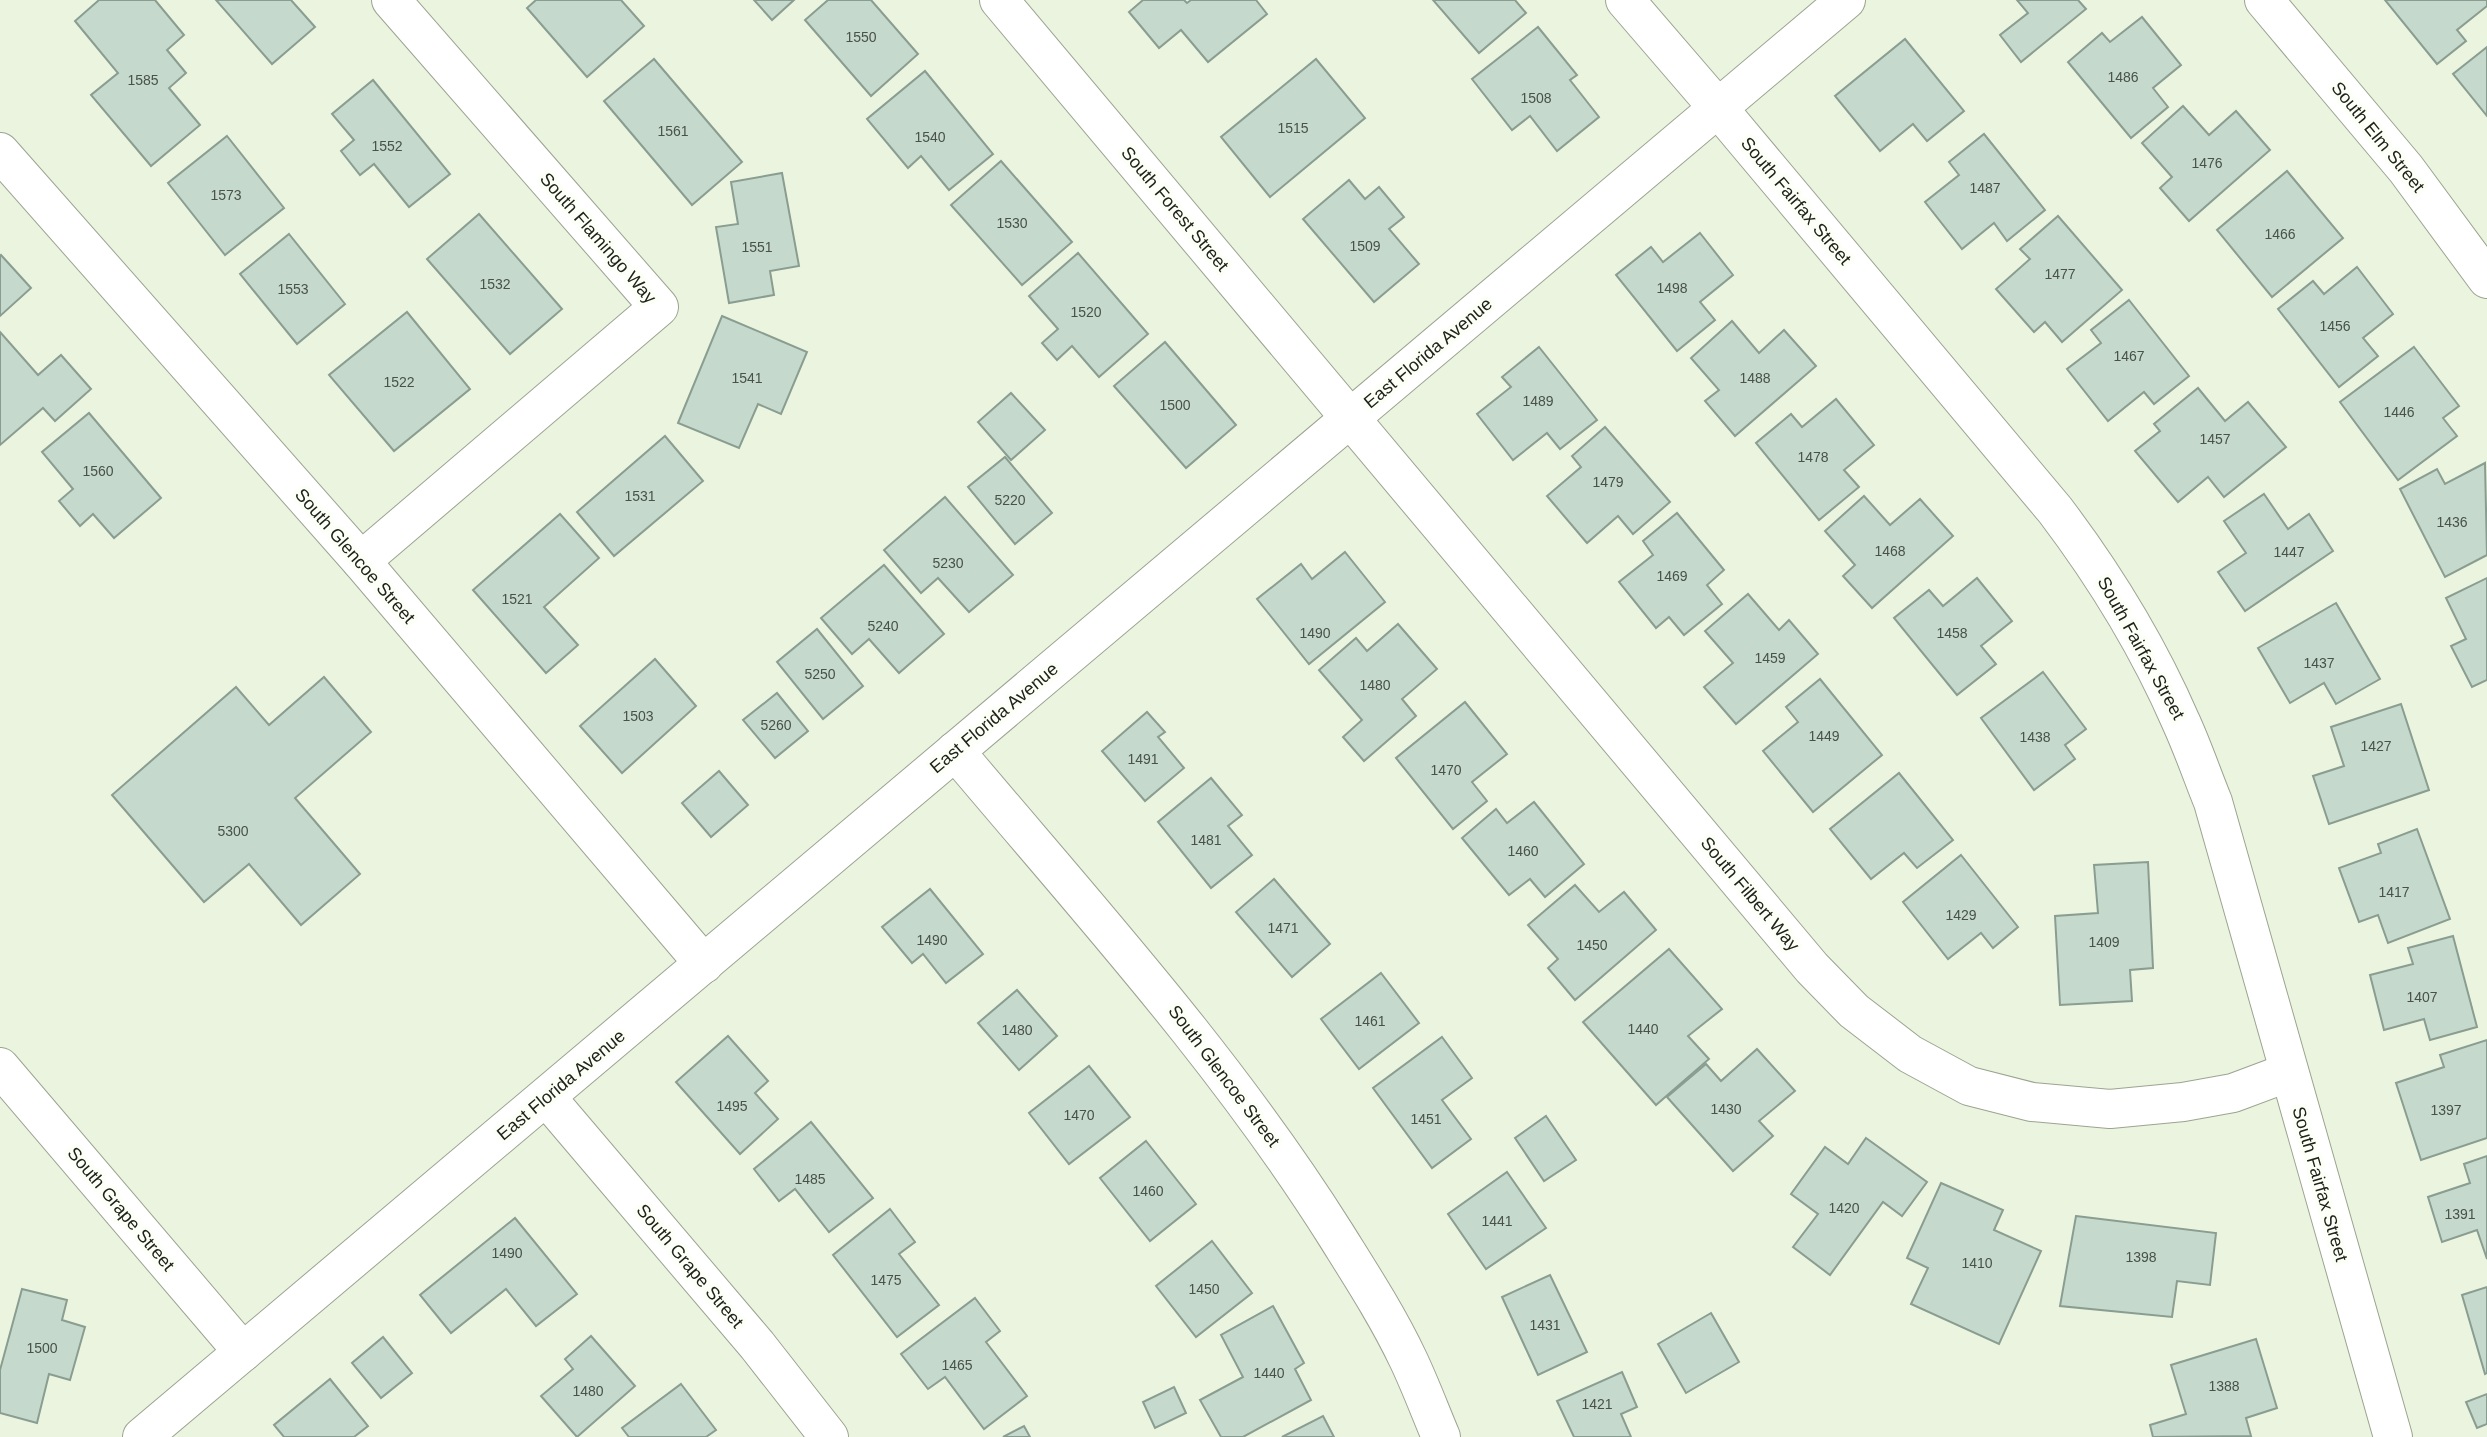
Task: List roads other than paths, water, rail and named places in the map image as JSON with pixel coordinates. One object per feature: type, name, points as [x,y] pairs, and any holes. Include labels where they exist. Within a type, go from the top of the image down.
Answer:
[{"type":"street","name":"South Flamingo Way","points":[[361,561],[659,307],[391,0]]},
{"type":"street","name":"South Forest Street","points":[[999,0],[1351,418]]},
{"type":"street","name":"South Fairfax Street","points":[[1625,0],[2055,510],[2087,552],[2148,653],[2182,723],[2213,802],[2393,1437]]},
{"type":"street","name":"East Florida Avenue","points":[[142,1437],[1846,0]]},
{"type":"street","name":"South Elm Street","points":[[2264,0],[2406,169],[2487,279]]},
{"type":"street","name":"South Glencoe Street","points":[[0,152],[361,561],[704,964]]},
{"type":"street","name":"South Filbert Way","points":[[1351,418],[1812,968],[1854,1012],[1910,1054],[1969,1086],[2032,1102],[2110,1109],[2183,1102],[2233,1093],[2289,1072]]},
{"type":"street","name":"South Glencoe Street","points":[[955,751],[1177,1013],[1250,1107],[1315,1202],[1374,1296],[1408,1360],[1440,1437]]},
{"type":"street","name":"South Grape Street","points":[[0,1067],[243,1352]]},
{"type":"street","name":"South Grape Street","points":[[547,1098],[757,1345],[830,1437]]}]
